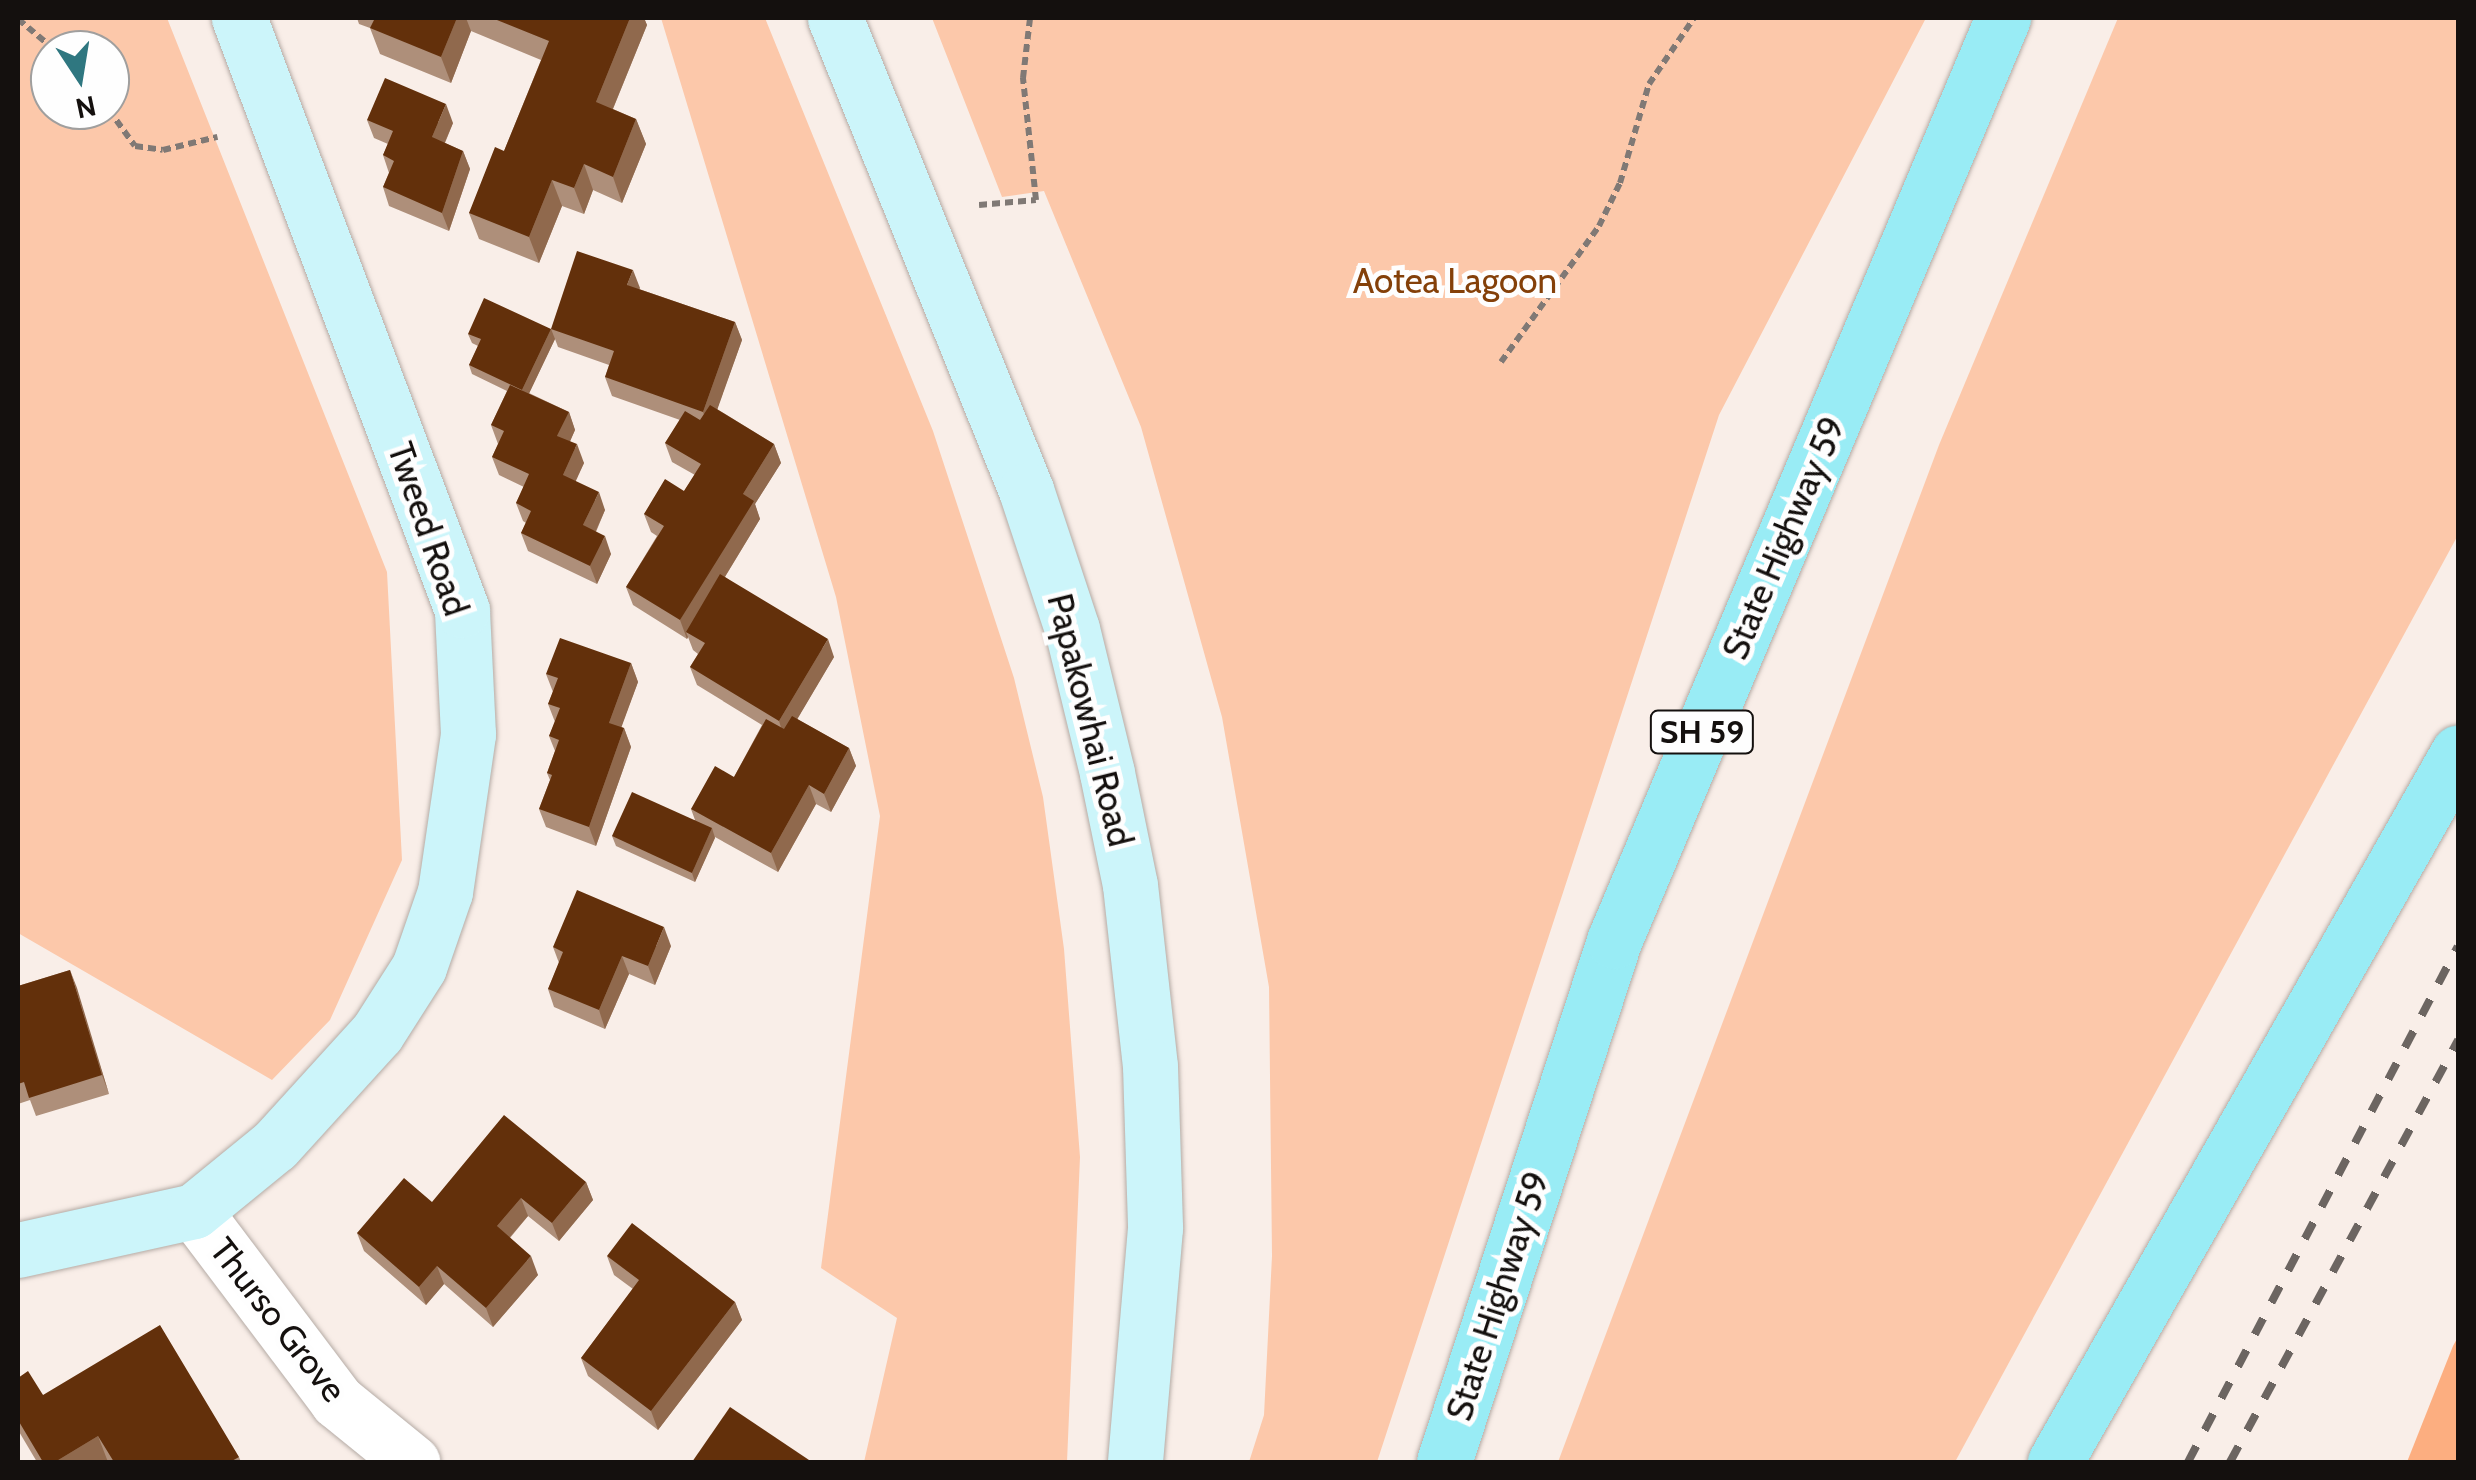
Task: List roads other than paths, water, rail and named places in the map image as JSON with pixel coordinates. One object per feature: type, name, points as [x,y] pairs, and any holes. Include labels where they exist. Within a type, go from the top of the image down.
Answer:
[{"type":"main road","name":"State Highway 59","points":[[1444,1462],[1614,940],[2003,18]]},
{"type":"main road","points":[[2055,1462],[2458,753]]},
{"type":"street","name":"Tweed Road","points":[[18,1250],[194,1211],[275,1145],[377,1033],[419,967],[445,892],[468,734],[462,610],[238,18]]},
{"type":"street","name":"Papakowhai Road","points":[[835,18],[1026,490],[1072,629],[1130,885],[1150,1084],[1155,1228],[1136,1462]]},
{"type":"street","name":"Thurso Grove","points":[[194,1211],[337,1400],[412,1462]]},
{"type":"railway","points":[[2188,1462],[2458,946]]},
{"type":"railway","points":[[2230,1462],[2458,1040]]},
{"type":"park label","name":"Aotea Lagoon","points":[[1455,281]]}]
